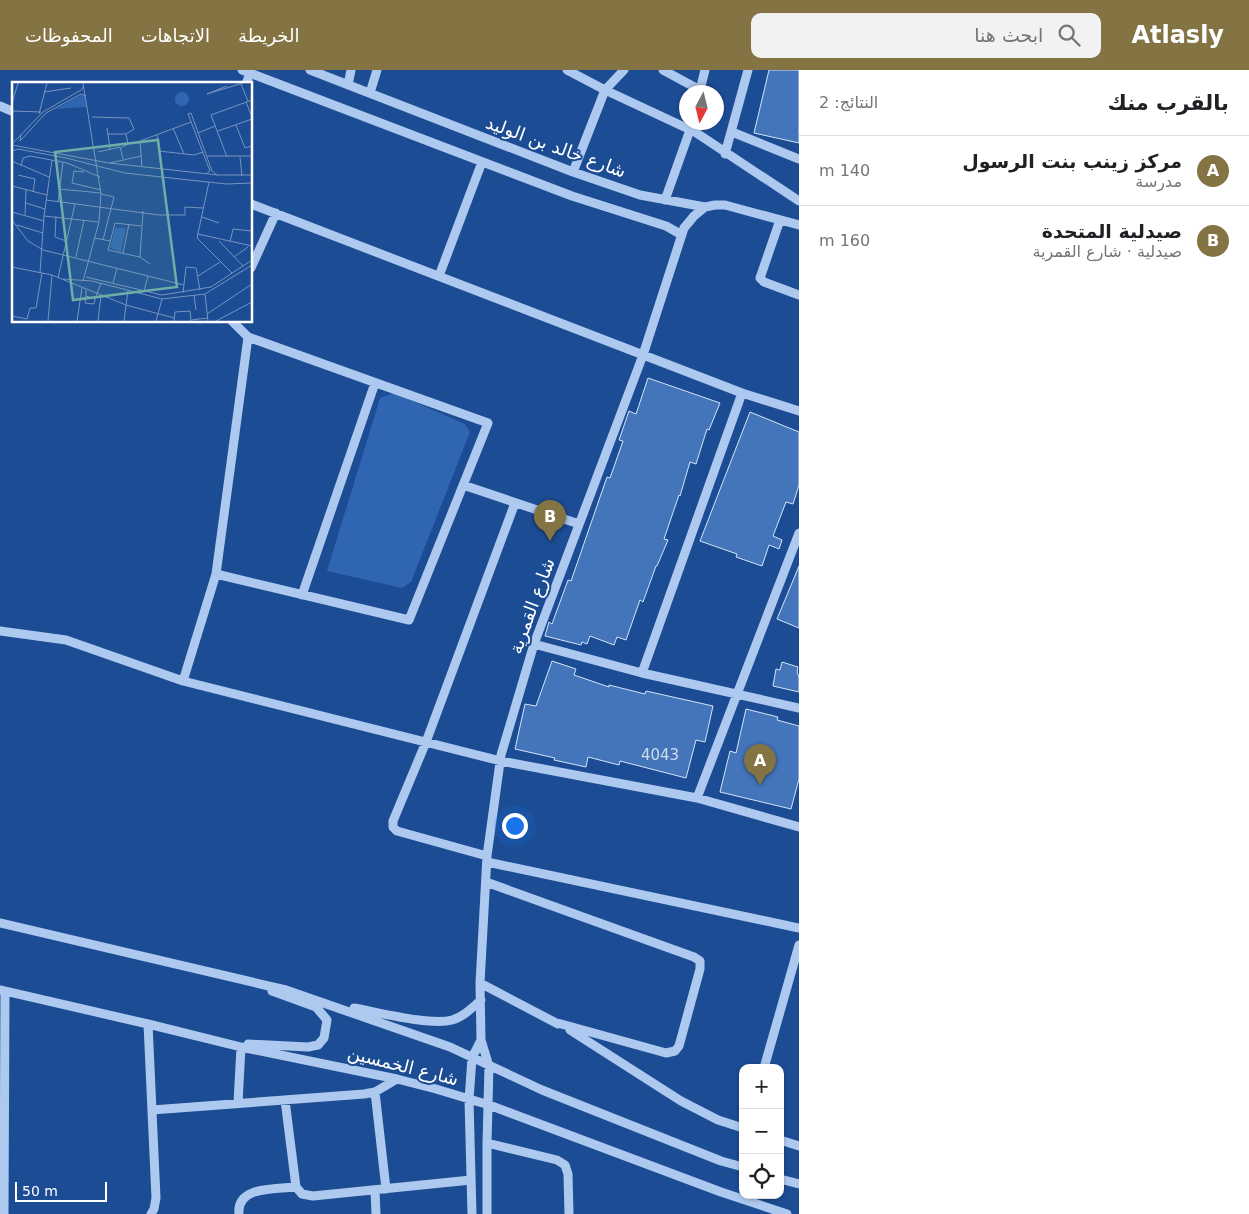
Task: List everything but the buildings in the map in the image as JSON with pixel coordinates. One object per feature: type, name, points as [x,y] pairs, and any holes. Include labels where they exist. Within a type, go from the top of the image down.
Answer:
[{"type":"street","name":"شارع خالد بن الوليد","points":[[310,70],[573,172],[640,195],[705,207],[725,206],[799,225]]},
{"type":"street","points":[[348,85],[351,70]]},
{"type":"street","points":[[370,93],[377,70]]},
{"type":"street","points":[[567,70],[605,90],[679,122]]},
{"type":"street","points":[[586,80],[588,70]]},
{"type":"street","points":[[573,172],[605,90],[624,70]]},
{"type":"street","points":[[663,70],[689,85]]},
{"type":"street","points":[[701,85],[705,70]]},
{"type":"street","points":[[725,154],[748,70]]},
{"type":"street","points":[[246,71],[572,196],[666,226],[682,235]]},
{"type":"street","points":[[0,106],[12,111]]},
{"type":"street","points":[[665,200],[693,130]]},
{"type":"street","points":[[696,130],[725,154],[799,201]]},
{"type":"street","points":[[732,132],[799,159]]},
{"type":"street","points":[[439,276],[482,162]]},
{"type":"street","points":[[252,204],[742,393],[799,411]]},
{"type":"street","name":"شارع القمرية","points":[[487,1214],[490,1066],[481,1040],[480,983],[487,859],[500,761],[534,644],[643,355],[684,228],[705,207]]},
{"type":"street","points":[[252,266],[276,213]]},
{"type":"street","points":[[780,220],[760,278],[764,282],[799,295]]},
{"type":"street","points":[[216,574],[409,620],[488,423],[248,338],[233,322]]},
{"type":"street","points":[[183,681],[216,574],[248,338]]},
{"type":"street","points":[[302,595],[375,383]]},
{"type":"street","points":[[642,673],[742,393]]},
{"type":"street","points":[[463,485],[579,524]]},
{"type":"street","points":[[515,502],[426,742],[393,821],[393,827],[397,831],[487,859],[799,928]]},
{"type":"street","points":[[697,798],[799,533]]},
{"type":"street","points":[[0,631],[66,640],[183,681],[500,761],[697,798],[799,827]]},
{"type":"street","points":[[534,644],[642,673],[799,708]]},
{"type":"street","points":[[486,882],[694,957],[700,961],[700,969],[680,1046],[674,1051],[666,1053],[554,1022]]},
{"type":"street","name":"شارع الخمسين","points":[[0,923],[286,990],[328,1003],[450,1047],[551,1094],[721,1161],[739,1166]]},
{"type":"street","points":[[765,1064],[799,945]]},
{"type":"street","points":[[225,1043],[308,1047],[318,1045],[324,1038],[327,1028],[326,1020],[316,1007],[239,979]]},
{"type":"street","points":[[480,983],[578,1034],[681,1101],[718,1120],[739,1127]]},
{"type":"street","points":[[3,991],[2,1128],[4,1214]]},
{"type":"street","name":"شارع الخمسين","points":[[3,991],[241,1047],[398,1079],[489,1104],[721,1192],[787,1214]]},
{"type":"street","points":[[328,1003],[432,1022],[452,1020],[467,1012],[481,1000]]},
{"type":"street","points":[[148,1024],[156,1198],[151,1214]]},
{"type":"street","name":"شارع القمرية","points":[[472,1058],[481,1040]]},
{"type":"street","points":[[238,1103],[241,1047]]},
{"type":"street","points":[[472,1058],[469,1100],[472,1214]]},
{"type":"street","points":[[152,1110],[375,1092],[398,1079]]},
{"type":"street","points":[[375,1092],[386,1189]]},
{"type":"street","points":[[285,1100],[296,1187],[302,1194],[313,1196],[471,1180]]},
{"type":"street","points":[[784,1141],[799,1146]]},
{"type":"street","points":[[487,1143],[557,1160],[565,1165],[568,1174],[568,1214]]},
{"type":"street","points":[[784,1179],[799,1184]]},
{"type":"street","points":[[238,1214],[238,1207],[242,1198],[252,1192],[296,1187]]},
{"type":"street","points":[[375,1190],[376,1214]]},
{"type":"shaded area","points":[[394,393],[465,424],[470,432],[411,582],[402,588],[327,571],[380,398]]},
{"type":"place","name":"صيدلية المتحدة","points":[[550,541]]},
{"type":"place","name":"مركز زينب بنت الرسول","points":[[760,785]]}]
